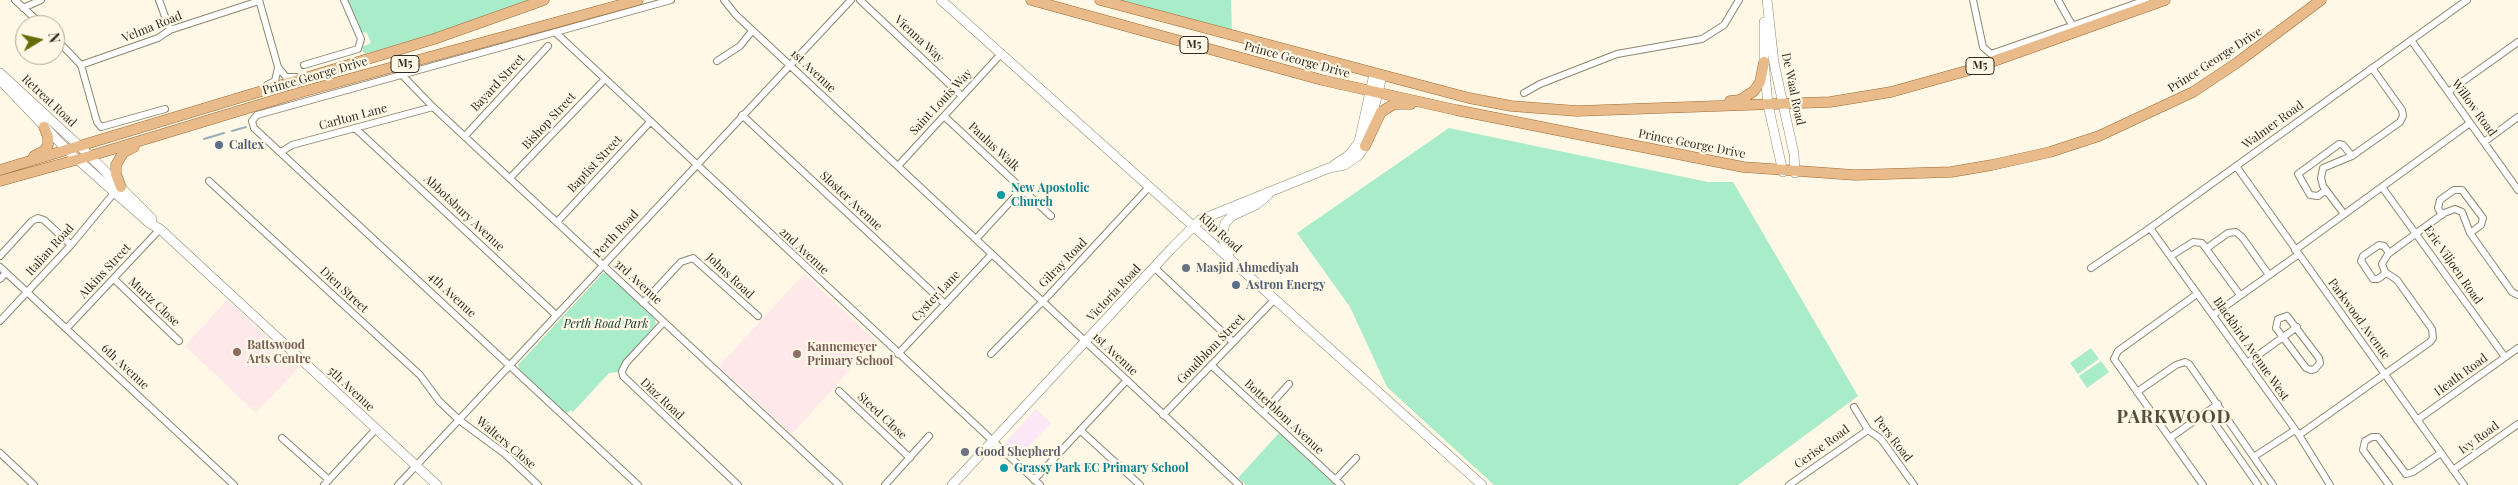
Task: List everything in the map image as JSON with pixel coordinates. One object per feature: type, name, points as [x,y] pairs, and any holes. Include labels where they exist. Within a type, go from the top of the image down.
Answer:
[{"type":"main road","name":"Prince George Drive","points":[[0,168],[68,151],[442,37],[544,0]]},
{"type":"main road","name":"Prince George Drive","points":[[0,181],[79,160],[291,95],[638,0]]},
{"type":"main road","name":"Prince George Drive","points":[[1031,0],[1314,78],[1431,105],[1704,161],[1783,172],[1855,175],[1951,172],[2013,161],[2099,136],[2144,117],[2193,92],[2238,62],[2321,0]]},
{"type":"main road","name":"Prince George Drive","points":[[1100,0],[1469,98],[1534,109],[1576,111],[1717,105],[1768,105],[1855,99],[1920,85],[2165,0]]},
{"type":"main road","points":[[1717,105],[1740,100],[1754,91],[1760,82],[1764,62]]},
{"type":"main road","points":[[1365,146],[1371,137],[1376,118],[1385,108],[1399,104],[1431,105]]},
{"type":"main road","points":[[0,168],[44,152],[49,140],[44,127]]},
{"type":"main road","points":[[118,190],[115,171],[120,156],[125,151],[148,142],[159,135]]},
{"type":"street","points":[[15,0],[31,15]]},
{"type":"street","points":[[23,8],[41,0]]},
{"type":"street","points":[[159,0],[170,30]]},
{"type":"street","points":[[304,65],[358,49],[361,38],[344,0]]},
{"type":"street","points":[[402,75],[671,0]]},
{"type":"street","name":"1st Avenue","points":[[724,0],[731,11],[752,31],[1239,485]]},
{"type":"street","name":"Perth Road","points":[[398,485],[851,0]]},
{"type":"street","name":"Vienna Way","points":[[860,0],[962,96]]},
{"type":"street","name":"Klip Road","points":[[941,0],[1482,485]]},
{"type":"street","points":[[1524,93],[1540,84],[1617,54],[1702,39],[1724,25],[1739,0]]},
{"type":"street","name":"De Waal Road","points":[[1767,0],[1763,31],[1764,62],[1768,105],[1783,172]]},
{"type":"street","points":[[1973,0],[1983,47],[1988,53],[1996,52],[2146,0]]},
{"type":"street","points":[[2058,0],[2072,25]]},
{"type":"street","name":"Walmer Road","points":[[2091,268],[2150,228],[2467,0]]},
{"type":"street","points":[[259,1],[278,67],[283,76],[288,78],[332,69]]},
{"type":"street","name":"Velma Road","points":[[81,65],[158,38],[170,30],[259,1]]},
{"type":"street","name":"De Waal Road","points":[[1766,11],[1795,173]]},
{"type":"street","points":[[717,61],[740,46],[752,31]]},
{"type":"street","name":"2nd Avenue","points":[[555,32],[696,166],[1040,485]]},
{"type":"street","name":"Willow Road","points":[[2410,40],[2518,190]]},
{"type":"street","points":[[2448,92],[2518,42]]},
{"type":"street","name":"Bayard Street","points":[[464,136],[548,46]]},
{"type":"street","points":[[65,48],[81,65],[97,122],[101,127],[165,109]]},
{"type":"street","name":"Saint Louis Way","points":[[898,166],[1002,54]]},
{"type":"street","points":[[243,97],[274,82],[277,78],[278,67]]},
{"type":"street","points":[[2344,214],[2326,190],[2321,178],[2323,168],[2352,156],[2400,122],[2403,116],[2402,110],[2372,68]]},
{"type":"street","name":"Retreat Road","points":[[0,73],[80,147]]},
{"type":"street","name":"3rd Avenue","points":[[402,75],[433,107],[838,485]]},
{"type":"street","name":"4th Avenue","points":[[402,75],[257,115],[252,121],[254,128],[638,485]]},
{"type":"street","name":"Victoria Road","points":[[1329,168],[1349,155],[1359,142],[1378,75]]},
{"type":"street","name":"Retreat Road","points":[[0,80],[68,151]]},
{"type":"street","name":"Bishop Street","points":[[510,178],[604,80]]},
{"type":"street","name":"Victoria Road","points":[[952,485],[1194,225],[1214,214],[1329,168],[1351,162],[1365,146],[1374,92]]},
{"type":"street","name":"Carlton Lane","points":[[281,152],[292,145],[433,107]]},
{"type":"street","name":"Sloster Avenue","points":[[742,115],[944,303]]},
{"type":"street","name":"Paulus Walk","points":[[944,116],[1051,216]]},
{"type":"street","points":[[2484,142],[2518,117]]},
{"type":"street","name":"Baptist Street","points":[[557,222],[650,122]]},
{"type":"street","points":[[2212,315],[2269,275],[2344,214],[2470,123]]},
{"type":"street","name":"Abbotsbury Avenue","points":[[356,128],[556,315]]},
{"type":"street","points":[[2326,190],[2318,196],[2310,195],[2298,174],[2339,144],[2343,145],[2352,156]]},
{"type":"street","name":"5th Avenue","points":[[80,147],[90,156],[118,190]]},
{"type":"street","name":"5th Avenue","points":[[68,151],[118,190],[437,485]]},
{"type":"street","name":"Parkwood Avenue","points":[[2236,166],[2464,485]]},
{"type":"street","name":"Dien Street","points":[[209,181],[420,375],[439,401],[459,420]]},
{"type":"street","name":"Gilray Road","points":[[991,354],[1149,187]]},
{"type":"street","name":"Eric Viljoen Road","points":[[2382,187],[2505,357]]},
{"type":"street","points":[[976,239],[1022,189]]},
{"type":"street","name":"Italian Road","points":[[0,321],[71,245],[118,190]]},
{"type":"street","points":[[2442,215],[2438,208],[2438,202],[2454,190],[2462,190],[2482,218],[2481,225],[2470,234]]},
{"type":"street","points":[[1234,262],[1222,242],[1224,225],[1232,216],[1256,205],[1270,193]]},
{"type":"street","points":[[2255,456],[2297,433],[2427,346],[2433,335],[2432,329],[2397,280],[2386,273],[2382,264],[2385,256],[2442,215],[2452,210],[2459,210],[2464,215],[2470,234],[2512,292],[2518,297]]},
{"type":"street","points":[[0,256],[32,221],[38,218],[44,220],[71,245]]},
{"type":"street","name":"Blackbird Avenue West","points":[[2150,228],[2297,433],[2330,485]]},
{"type":"street","name":"Atkins Street","points":[[67,328],[160,230]]},
{"type":"street","points":[[2207,248],[2228,234],[2236,232],[2242,237],[2269,275]]},
{"type":"street","points":[[2171,256],[2196,241],[2202,243],[2240,295]]},
{"type":"street","points":[[2386,273],[2373,279],[2361,261],[2363,256],[2379,245],[2384,246],[2389,253]]},
{"type":"street","name":"Cyster Lane","points":[[898,354],[992,254]]},
{"type":"street","name":"Johns Road","points":[[643,303],[681,262],[690,258],[698,261],[758,316]]},
{"type":"street","name":"6th Avenue","points":[[0,267],[234,485]]},
{"type":"street","points":[[1154,267],[1233,342]]},
{"type":"street","points":[[0,279],[6,273]]},
{"type":"street","name":"Murtz Close","points":[[114,279],[179,341]]},
{"type":"street","points":[[2197,294],[2116,353],[2115,362],[2203,485]]},
{"type":"street","name":"Goudblom Street","points":[[1163,415],[1275,299]]},
{"type":"street","points":[[2289,316],[2319,358],[2320,363],[2318,367],[2308,370],[2282,337],[2276,326],[2281,317],[2289,316]]},
{"type":"street","name":"Diaz Road","points":[[664,322],[626,363],[622,371],[623,376],[736,484]]},
{"type":"street","points":[[2247,363],[2297,327]]},
{"type":"street","name":"Heath Road","points":[[2417,420],[2518,348]]},
{"type":"street","points":[[2137,392],[2176,365],[2185,362],[2192,368],[2218,404],[2273,485]]},
{"type":"street","name":"Botterblom Avenue","points":[[1211,365],[1338,482]]},
{"type":"street","points":[[1034,480],[1127,380]]},
{"type":"street","points":[[1263,413],[1289,384]]},
{"type":"street","name":"Steed Close","points":[[839,391],[910,458],[929,436]]},
{"type":"street","points":[[2170,438],[2218,404]]},
{"type":"street","name":"Pers Road","points":[[1854,406],[1868,430],[1881,439],[1914,485]]},
{"type":"street","points":[[2206,412],[2258,485]]},
{"type":"street","name":"Walters Close","points":[[459,420],[505,454],[538,485]]},
{"type":"street","name":"Ivy Road","points":[[2454,470],[2518,424]]},
{"type":"street","points":[[324,485],[376,429]]},
{"type":"street","name":"Cerise Road","points":[[1789,485],[1868,430]]},
{"type":"street","points":[[1081,431],[1140,485]]},
{"type":"street","points":[[2388,485],[2364,450],[2365,442],[2374,436],[2378,438],[2402,471],[2409,474],[2441,453]]},
{"type":"street","points":[[282,438],[329,480]]},
{"type":"street","points":[[0,454],[34,485]]},
{"type":"street","points":[[885,485],[910,458]]},
{"type":"street","points":[[1338,482],[1356,458]]},
{"type":"shaded area","name":"Kannemeyer Primary School","points":[[804,274],[876,341],[792,434],[719,366]]},
{"type":"shaded area","name":"Battswood Arts Centre","points":[[227,300],[299,367],[256,413],[185,346]]},
{"type":"shaded area","points":[[1036,409],[1051,423],[1018,458],[1003,445]]},
{"type":"green space","points":[[347,0],[529,0],[422,38],[364,54],[362,47],[371,43],[367,33],[361,32]]},
{"type":"green space","points":[[1120,0],[1231,0],[1232,31]]},
{"type":"green space","points":[[1449,128],[1708,182],[1733,182],[1858,396],[1738,485],[1494,485],[1387,387],[1350,307],[1297,233]]},
{"type":"green space","name":"Perth Road Park","points":[[603,273],[607,273],[654,317],[656,324],[622,363],[619,372],[609,373],[573,412],[571,410],[566,414],[520,370],[518,365]]},
{"type":"green space","points":[[2091,348],[2099,359],[2078,374],[2070,363]]},
{"type":"green space","points":[[2101,361],[2109,372],[2087,388],[2079,376]]},
{"type":"green space","points":[[1279,433],[1335,485],[1246,485],[1238,478]]},
{"type":"waterway","points":[[232,131],[246,127]]},
{"type":"waterway","points":[[204,139],[224,133]]},
{"type":"place","name":"Caltex","points":[[219,145]]},
{"type":"place","name":"New Apostolic Church","points":[[1001,195]]},
{"type":"place","name":"Masjid Ahmediyah","points":[[1186,268]]},
{"type":"place","name":"Astron Energy","points":[[1236,285]]},
{"type":"place","name":"Battswood Arts Centre","points":[[237,352]]},
{"type":"place","name":"Kannemeyer Primary School","points":[[797,354]]},
{"type":"place","name":"Good Shepherd","points":[[965,452]]},
{"type":"place","name":"Grassy Park EC Primary School","points":[[1004,468]]},
{"type":"district","name":"PARKWOOD","points":[[2174,417]]}]
